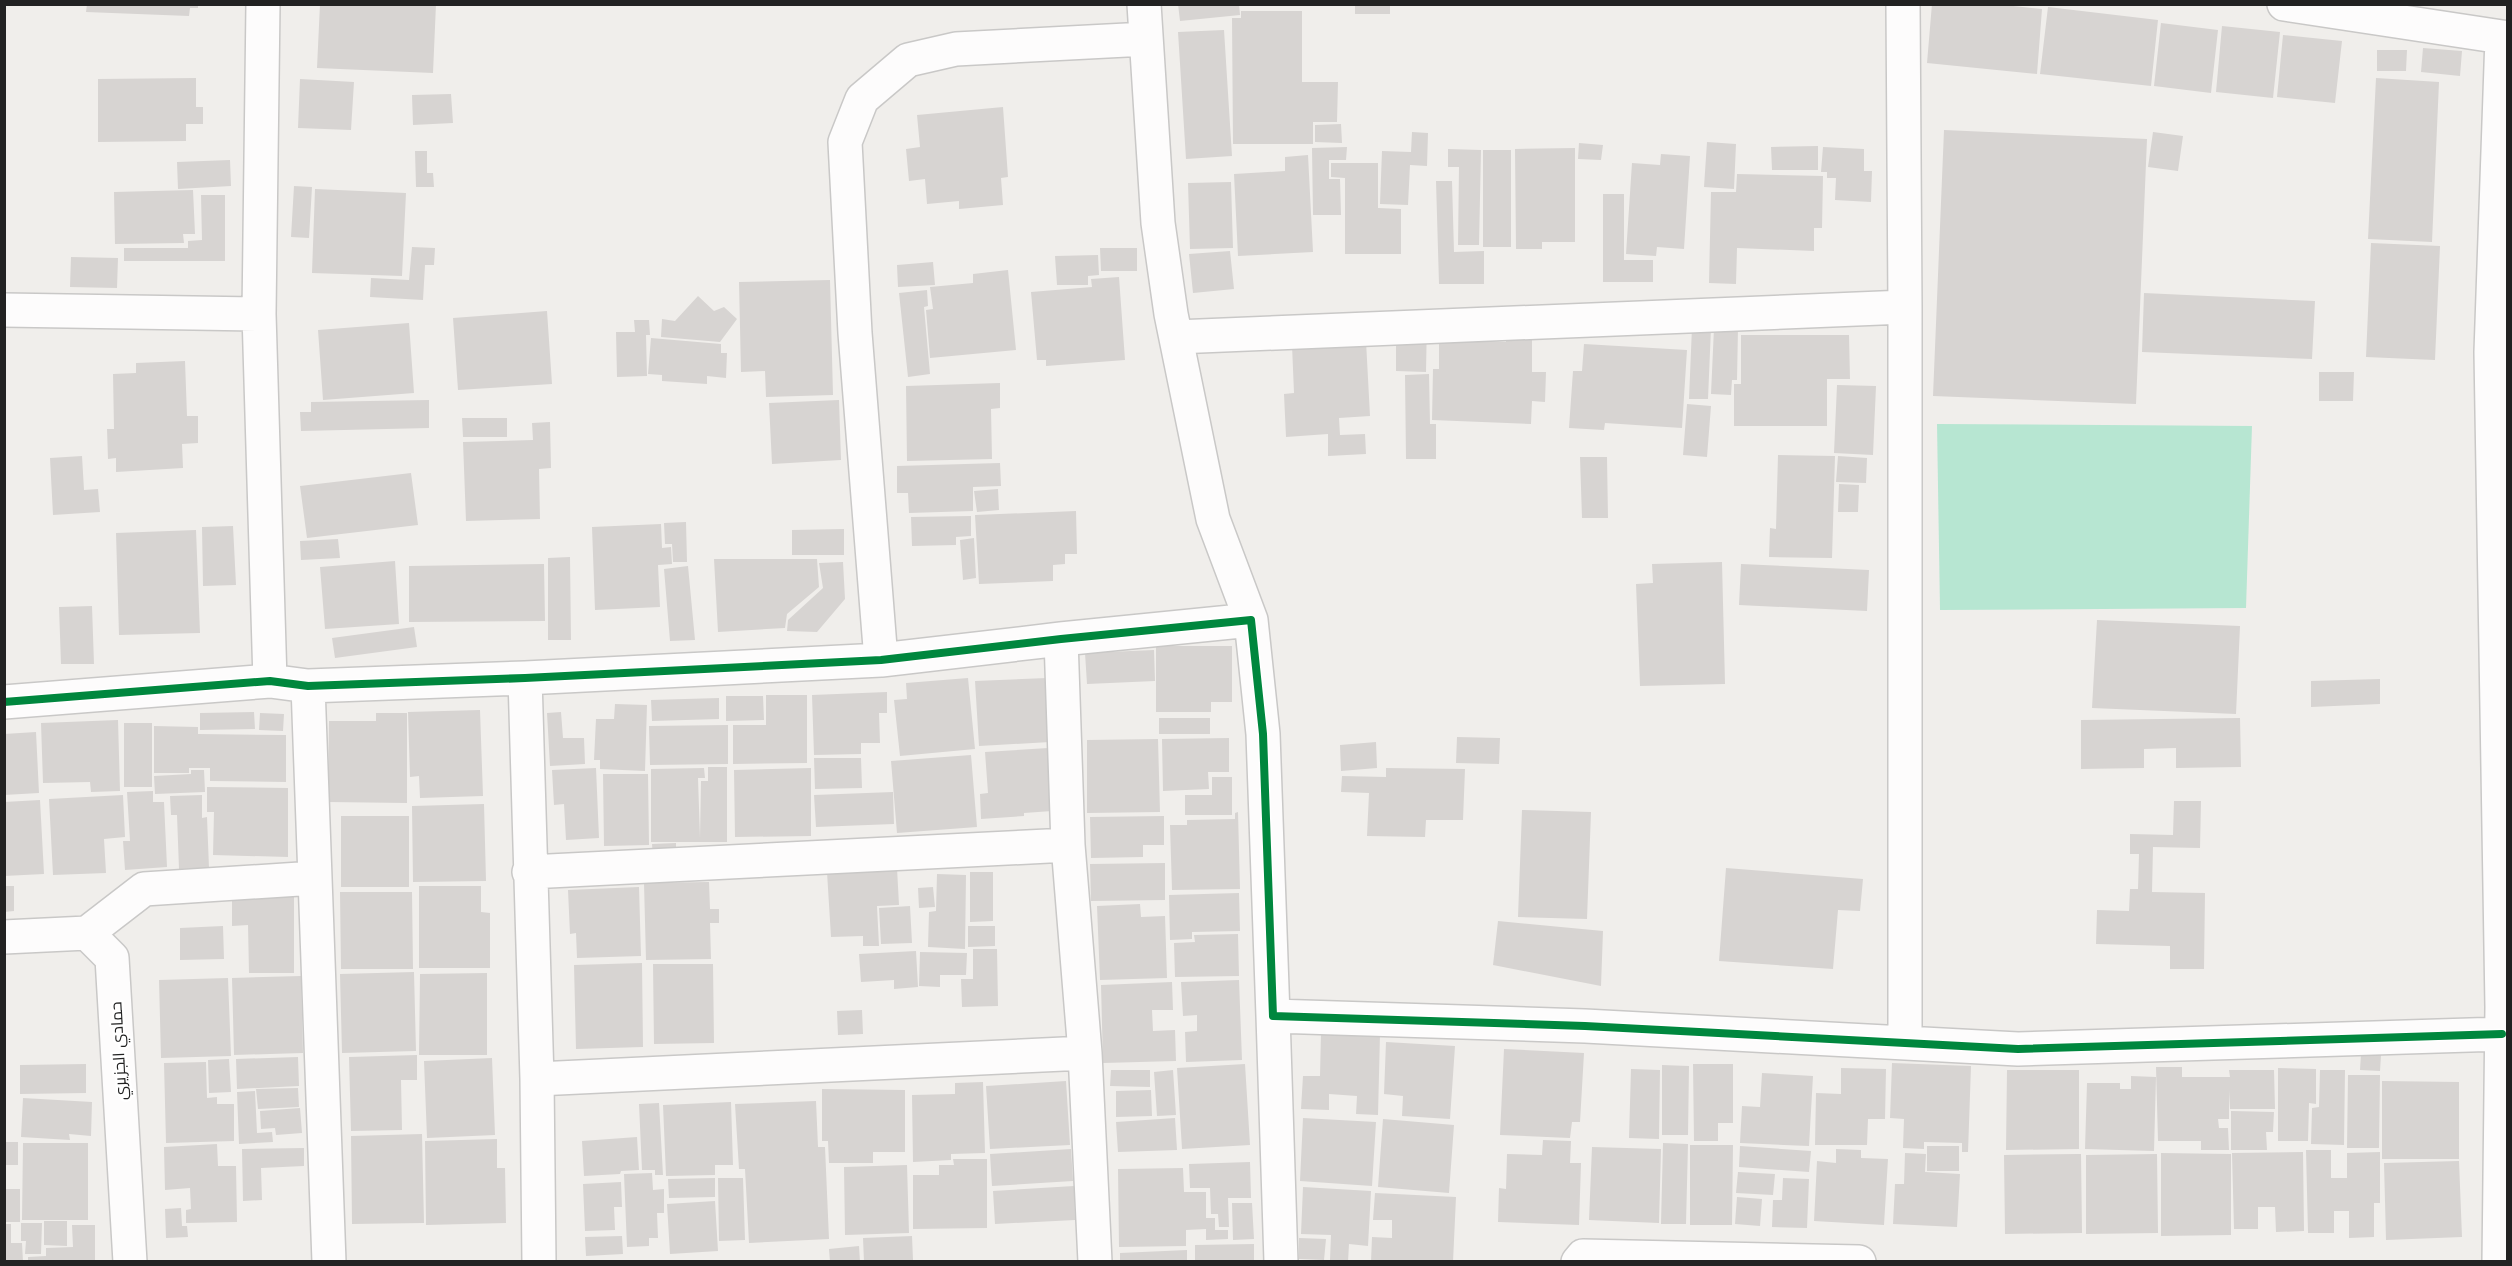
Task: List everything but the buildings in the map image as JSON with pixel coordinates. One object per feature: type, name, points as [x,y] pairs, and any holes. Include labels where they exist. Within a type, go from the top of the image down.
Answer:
[{"type":"street","points":[[263,4],[259,314],[270,681]]},
{"type":"street","points":[[1144,4],[1158,222],[1176,337],[1213,519],[1251,620],[1263,734],[1281,1262]]},
{"type":"street","points":[[1903,4],[1905,1042]]},
{"type":"street","points":[[2284,4],[2505,38],[2491,352],[2504,1016],[2502,1243]]},
{"type":"street","points":[[881,660],[855,333],[845,142],[862,99],[908,60],[956,49],[1146,39]]},
{"type":"street","points":[[1176,337],[1905,307]]},
{"type":"street","points":[[4,310],[259,314]]},
{"type":"street","points":[[4,702],[270,681],[308,686],[525,678],[881,660],[1251,620]]},
{"type":"street","points":[[1061,639],[1068,845],[1085,1053],[1095,1262]]},
{"type":"street","points":[[525,678],[537,1079],[539,1262]]},
{"type":"street","points":[[308,686],[329,1262]]},
{"type":"street","points":[[530,872],[1068,845]]},
{"type":"street","points":[[4,937],[87,933],[144,889],[315,878]]},
{"type":"street","name":"حمادي الجزيري","points":[[87,933],[112,958],[130,1262]]},
{"type":"street","points":[[1273,1016],[1585,1026],[2018,1049],[2504,1016]]},
{"type":"street","points":[[537,1079],[1085,1053]]},
{"type":"street","points":[[1578,1262],[1583,1256],[1859,1262]]},
{"type":"green space","points":[[1937,424],[2252,426],[2246,608],[1940,610]]},
{"type":"cycle path","points":[[4,702],[270,681],[308,686],[525,678],[881,660],[1251,620],[1263,734],[1273,1016],[1585,1026],[2018,1049],[2502,1034]]}]
